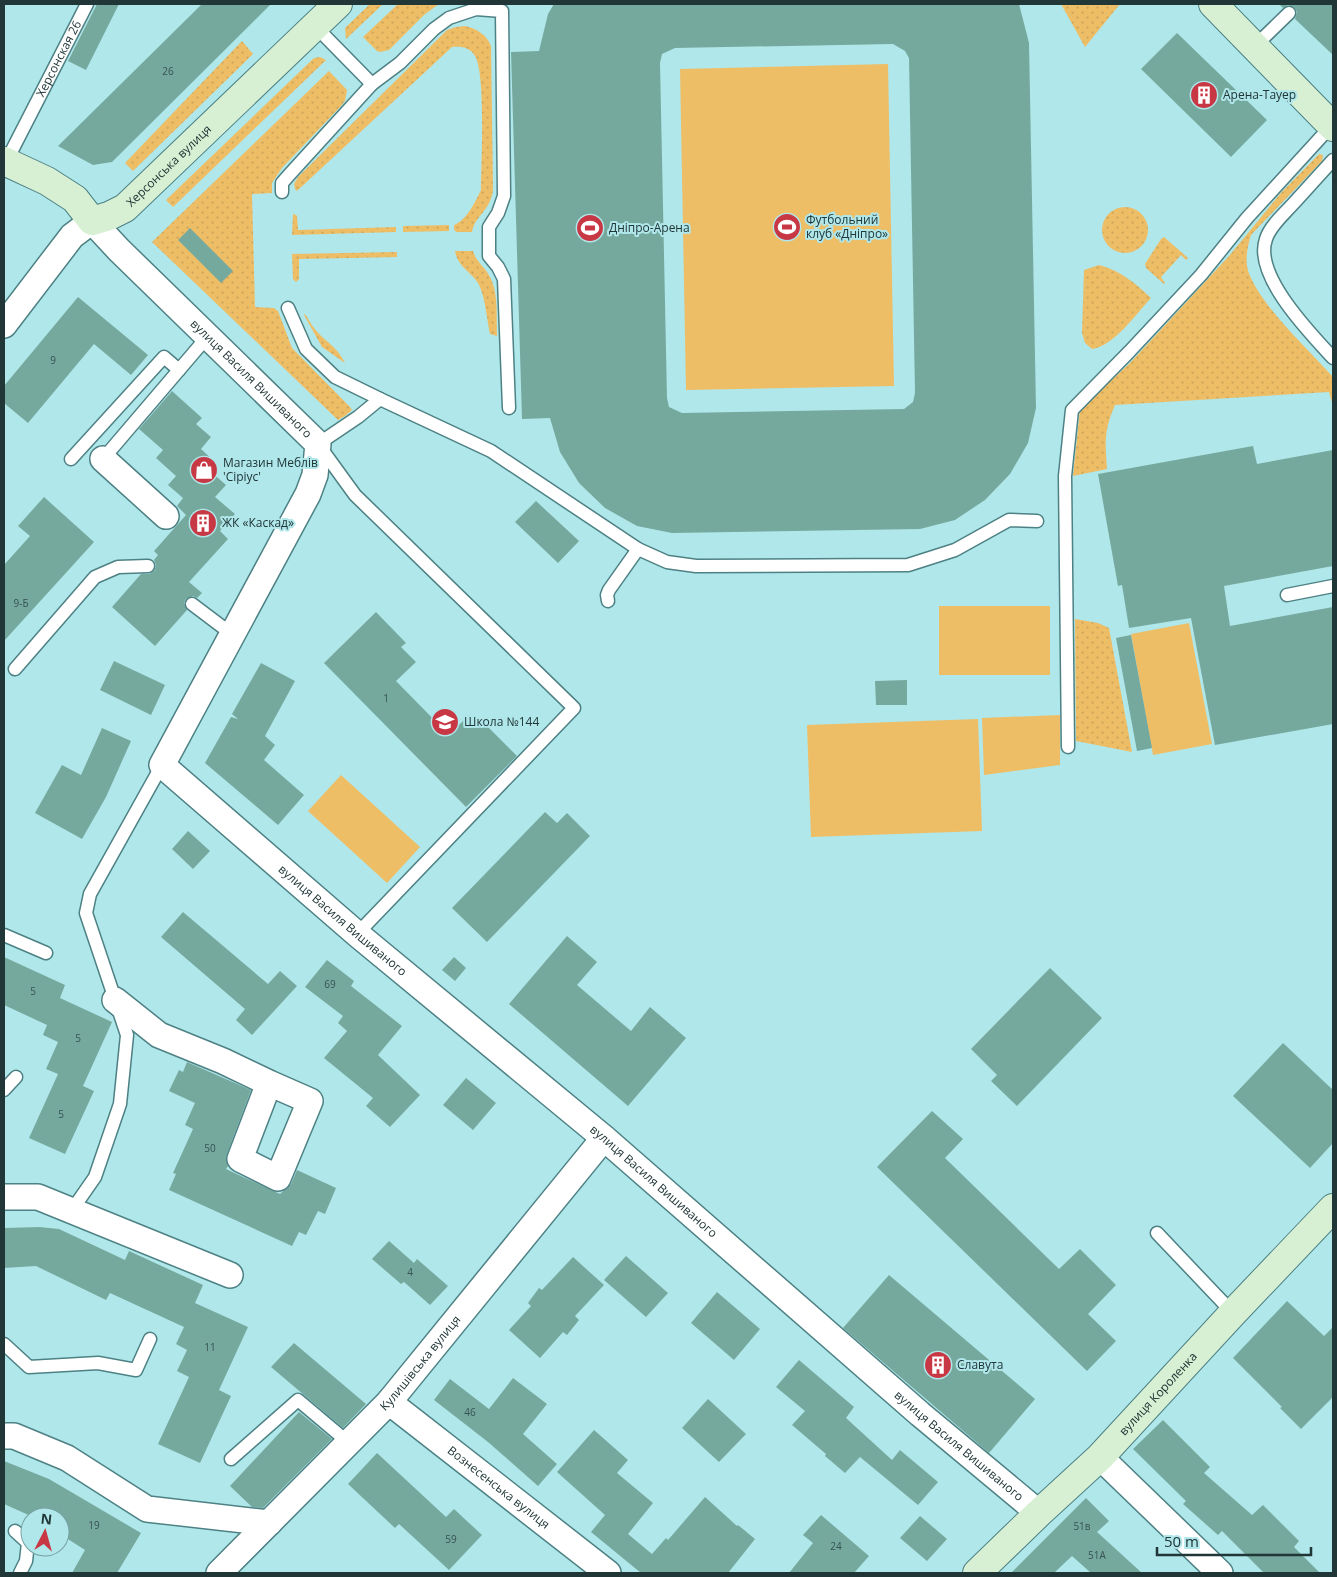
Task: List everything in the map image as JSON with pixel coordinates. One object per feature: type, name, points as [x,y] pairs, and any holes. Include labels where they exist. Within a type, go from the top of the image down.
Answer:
[{"type":"street","name":"Херсонська вулиця","points":[[4,325],[72,236],[92,221],[109,216],[125,208],[338,4]]},
{"type":"street","points":[[1213,4],[1330,119]]},
{"type":"street","points":[[5,162],[47,181],[75,199],[92,221]]},
{"type":"street","name":"вулиця Василя Вишиваного","points":[[92,221],[119,250],[318,444],[315,475],[308,494],[162,765],[357,934],[604,1138],[920,1414],[1039,1513]]},
{"type":"street","points":[[103,459],[166,516]]},
{"type":"street","points":[[115,1000],[159,1035],[269,1083]]},
{"type":"street","name":"Кулишівська вулиця","points":[[219,1573],[389,1402],[604,1138]]},
{"type":"street","points":[[4,1198],[38,1197],[230,1275]]},
{"type":"street","name":"вулиця Короленка","points":[[976,1573],[1100,1457],[1333,1208]]},
{"type":"street","name":"Вознесенська вулиця","points":[[389,1402],[608,1573]]},
{"type":"street","points":[[4,1436],[14,1436],[67,1458],[147,1509],[269,1523]]},
{"type":"street","points":[[1100,1457],[1220,1573]]},
{"type":"lane","name":"Херсонская 26","points":[[5,162],[87,4]]},
{"type":"lane","points":[[282,192],[282,183],[372,84],[400,62],[434,29],[449,18],[476,9],[502,11],[504,196],[498,213],[489,227],[489,256],[498,266],[504,279],[509,408]]},
{"type":"lane","points":[[1255,46],[1289,13]]},
{"type":"lane","points":[[315,26],[372,84]]},
{"type":"lane","points":[[1068,747],[1065,476],[1072,410],[1201,275],[1330,119]]},
{"type":"lane","points":[[1333,160],[1274,225],[1266,239],[1264,255],[1270,275],[1292,312],[1333,358]]},
{"type":"lane","points":[[288,308],[306,349],[335,377],[491,451],[638,549],[667,562],[696,566],[908,565],[955,550],[1009,520],[1037,521]]},
{"type":"lane","points":[[103,459],[208,336]]},
{"type":"lane","points":[[71,458],[164,357],[180,370]]},
{"type":"lane","points":[[357,934],[574,708],[355,495],[318,444],[358,417],[380,399]]},
{"type":"lane","points":[[608,601],[607,595],[609,590],[638,549]]},
{"type":"lane","points":[[15,669],[95,577],[118,567],[148,566]]},
{"type":"lane","points":[[1287,594],[1333,586]]},
{"type":"lane","points":[[192,604],[233,635]]},
{"type":"lane","points":[[72,1210],[95,1177],[120,1104],[127,1035],[86,913],[90,894],[162,765]]},
{"type":"lane","points":[[4,935],[46,953]]},
{"type":"lane","points":[[4,1090],[16,1077]]},
{"type":"lane","points":[[1157,1233],[1233,1313]]},
{"type":"lane","points":[[4,1344],[29,1367],[98,1363],[136,1370],[150,1339]]},
{"type":"lane","points":[[231,1459],[298,1400],[349,1443]]},
{"type":"lane","points":[[15,1531],[28,1543],[26,1561],[20,1573]]},
{"type":"shaded area","points":[[370,4],[383,4],[346,39],[345,28]]},
{"type":"shaded area","points":[[398,4],[439,4],[424,15],[389,50],[377,51],[363,37]]},
{"type":"shaded area","points":[[1061,4],[1120,4],[1085,47]]},
{"type":"shaded area","points":[[465,26],[481,33],[491,46],[493,190],[489,203],[476,221],[472,232],[456,232],[454,229],[454,225],[459,223],[470,210],[481,190],[481,81],[475,56],[465,48],[452,47],[297,191],[295,189],[294,184],[298,177],[447,30]]},
{"type":"shaded area","points":[[242,41],[253,54],[133,171],[125,163]]},
{"type":"shaded area","points":[[320,57],[326,60],[173,207],[166,200],[314,58]]},
{"type":"shaded area","name":"Футбольний клуб «Дніпро»","points":[[888,64],[894,386],[686,390],[680,69]]},
{"type":"shaded area","points":[[329,71],[347,90],[345,101],[282,168],[272,183],[272,193],[252,194],[255,307],[274,308],[278,311],[292,348],[350,407],[352,410],[338,420],[152,242]]},
{"type":"shaded area","points":[[1319,154],[1323,155],[1322,161],[1251,235],[1247,250],[1247,261],[1250,276],[1276,316],[1333,377],[1333,406],[1329,392],[1115,405],[1106,436],[1107,469],[1073,476],[1080,409],[1130,363],[1229,256],[1280,194]]},
{"type":"shaded area","points":[[1125,207],[1138,211],[1144,217],[1148,230],[1144,243],[1138,249],[1125,253],[1112,249],[1106,243],[1102,230],[1106,217],[1112,211]]},
{"type":"shaded area","points":[[293,214],[297,216],[298,230],[396,227],[396,232],[292,235]]},
{"type":"shaded area","points":[[449,225],[449,231],[403,232],[403,226]]},
{"type":"shaded area","points":[[1164,237],[1188,258],[1186,260],[1181,255],[1161,277],[1164,284],[1146,268],[1145,264]]},
{"type":"shaded area","points":[[455,251],[473,251],[490,277],[496,298],[497,336],[490,334],[484,301],[478,283],[458,261]]},
{"type":"shaded area","points":[[397,252],[397,257],[299,259],[299,279],[296,282],[293,279],[292,254]]},
{"type":"shaded area","points":[[1099,265],[1127,278],[1151,298],[1116,336],[1100,347],[1092,349],[1085,343],[1082,333],[1084,270]]},
{"type":"shaded area","points":[[305,314],[318,333],[335,348],[345,363],[322,347]]},
{"type":"shaded area","points":[[939,606],[1050,606],[1050,675],[939,675]]},
{"type":"shaded area","points":[[1075,619],[1098,623],[1109,628],[1132,752],[1076,741]]},
{"type":"shaded area","points":[[1189,623],[1212,744],[1153,755],[1131,634]]},
{"type":"shaded area","points":[[1060,715],[1060,765],[984,775],[982,718]]},
{"type":"shaded area","points":[[978,719],[982,831],[811,837],[807,725]]},
{"type":"shaded area","points":[[341,775],[420,847],[387,883],[308,811]]},
{"type":"building","points":[[97,4],[119,4],[86,70],[68,61]]},
{"type":"building","points":[[202,4],[271,4],[112,162],[93,165],[58,146]]},
{"type":"building","name":"Дніпро-Арена","points":[[554,4],[1019,4],[1029,43],[1036,408],[1028,443],[1010,474],[985,500],[955,520],[920,529],[672,533],[637,526],[605,508],[579,483],[560,452],[550,418],[522,419],[511,52],[539,51],[548,14]],"holes":[[[893,44],[905,51],[909,58],[915,393],[913,402],[904,409],[682,413],[669,407],[667,398],[660,63],[662,54],[675,48]]]},
{"type":"building","points":[[1279,4],[1333,4],[1333,55],[1295,19],[1297,12],[1294,7],[1288,5],[1283,8]]},
{"type":"building","name":"Арена-Тауер","points":[[1177,33],[1267,120],[1231,157],[1141,69]]},
{"type":"building","points":[[190,228],[233,271],[221,283],[178,240]]},
{"type":"building","points":[[78,297],[148,355],[131,375],[94,344],[28,423],[4,403],[4,386]]},
{"type":"building","name":"ЖК «Каскад»","points":[[172,391],[202,418],[196,424],[211,437],[201,449],[216,463],[209,470],[226,485],[215,497],[235,514],[220,531],[228,539],[189,582],[202,593],[197,598],[193,596],[186,599],[184,603],[187,610],[155,646],[112,607],[141,574],[149,574],[155,570],[154,560],[158,555],[154,551],[186,515],[177,506],[183,498],[168,485],[176,476],[156,458],[163,450],[139,429]]},
{"type":"building","points":[[1253,446],[1257,464],[1333,450],[1333,566],[1224,586],[1230,626],[1333,607],[1333,724],[1215,745],[1191,618],[1129,628],[1122,585],[1118,586],[1098,474]]},
{"type":"building","points":[[44,497],[94,542],[4,641],[4,565],[30,536],[18,526]]},
{"type":"building","points":[[536,501],[579,541],[558,563],[515,522]]},
{"type":"building","points":[[376,612],[406,643],[401,647],[416,662],[396,681],[449,735],[469,715],[482,728],[486,725],[517,756],[466,807],[324,663]]},
{"type":"building","points":[[1131,635],[1152,748],[1137,751],[1116,638]]},
{"type":"building","points":[[114,661],[165,685],[151,715],[100,690]]},
{"type":"building","points":[[261,663],[295,681],[265,736],[275,745],[264,760],[304,795],[278,825],[205,763],[231,717],[238,719],[232,714]]},
{"type":"building","points":[[907,680],[907,705],[876,705],[875,681]]},
{"type":"building","points":[[102,728],[131,741],[106,797],[82,839],[35,813],[62,765],[81,775]]},
{"type":"building","points":[[545,812],[557,823],[567,813],[590,836],[487,942],[452,908]]},
{"type":"building","points":[[188,831],[210,851],[193,869],[172,849]]},
{"type":"building","points":[[183,912],[268,984],[280,971],[297,986],[252,1035],[236,1020],[245,1009],[161,937]]},
{"type":"building","points":[[567,936],[597,962],[577,985],[631,1031],[650,1007],[686,1038],[628,1106],[509,1004]]},
{"type":"building","points":[[4,957],[65,985],[60,998],[112,1022],[83,1086],[94,1091],[65,1154],[29,1138],[58,1074],[46,1069],[58,1042],[43,1035],[47,1025],[4,1005]]},
{"type":"building","points":[[454,957],[466,968],[455,981],[442,970]]},
{"type":"building","points":[[327,960],[354,981],[351,986],[402,1026],[378,1055],[420,1095],[390,1127],[366,1106],[373,1098],[324,1058],[347,1031],[338,1023],[343,1016],[305,987]]},
{"type":"building","points":[[1050,968],[1102,1018],[1017,1106],[991,1081],[997,1075],[971,1049]]},
{"type":"building","points":[[1283,1043],[1333,1090],[1333,1143],[1310,1168],[1233,1096]]},
{"type":"building","points":[[187,1062],[251,1090],[227,1154],[228,1166],[226,1169],[280,1194],[291,1184],[297,1170],[336,1188],[325,1214],[318,1211],[306,1235],[299,1232],[292,1246],[169,1190],[176,1174],[173,1173],[193,1129],[185,1125],[195,1103],[169,1091],[179,1070],[183,1072]]},
{"type":"building","points":[[466,1078],[496,1103],[473,1130],[443,1105]]},
{"type":"building","points":[[932,1111],[963,1139],[945,1158],[1059,1269],[1080,1249],[1116,1285],[1088,1314],[1116,1341],[1087,1371],[877,1167]]},
{"type":"building","points":[[39,1227],[59,1229],[125,1260],[129,1251],[203,1285],[195,1303],[248,1327],[219,1390],[231,1396],[200,1463],[158,1444],[189,1377],[177,1371],[187,1350],[176,1344],[184,1327],[110,1293],[106,1300],[36,1266],[4,1268],[4,1228]]},
{"type":"building","points":[[389,1241],[414,1263],[417,1259],[448,1286],[430,1305],[404,1282],[401,1284],[372,1259]]},
{"type":"building","points":[[626,1256],[668,1293],[646,1317],[604,1280]]},
{"type":"building","points":[[573,1257],[604,1285],[575,1316],[579,1320],[567,1335],[563,1332],[540,1358],[509,1330],[531,1306],[528,1303],[539,1288],[542,1290]]},
{"type":"building","name":"Славута","points":[[889,1275],[1035,1399],[989,1453],[843,1328]]},
{"type":"building","points":[[717,1292],[760,1329],[734,1360],[691,1323]]},
{"type":"building","points":[[1287,1301],[1324,1336],[1333,1327],[1333,1397],[1301,1429],[1233,1358]]},
{"type":"building","points":[[294,1343],[366,1404],[343,1428],[271,1367]]},
{"type":"building","points":[[799,1360],[854,1407],[846,1418],[892,1460],[900,1450],[938,1482],[918,1505],[860,1457],[845,1473],[792,1425],[805,1411],[776,1387]]},
{"type":"building","points":[[513,1378],[547,1404],[523,1434],[557,1464],[538,1486],[488,1442],[434,1400],[450,1379],[489,1409]]},
{"type":"building","points":[[708,1399],[746,1434],[719,1462],[682,1428]]},
{"type":"building","points":[[299,1412],[332,1439],[263,1508],[252,1507],[230,1486]]},
{"type":"building","points":[[1163,1420],[1210,1467],[1204,1473],[1252,1515],[1263,1505],[1299,1541],[1294,1547],[1320,1573],[1264,1573],[1222,1531],[1218,1535],[1183,1504],[1186,1501],[1133,1449]]},
{"type":"building","points":[[594,1430],[628,1460],[617,1473],[653,1503],[628,1534],[652,1554],[666,1538],[668,1540],[705,1497],[737,1526],[755,1539],[728,1573],[641,1573],[591,1532],[605,1515],[557,1472]]},
{"type":"building","points":[[377,1453],[446,1517],[454,1509],[482,1535],[449,1570],[399,1524],[395,1528],[348,1484]]},
{"type":"building","points":[[4,1461],[49,1479],[141,1533],[117,1573],[72,1573],[85,1550],[70,1540],[70,1507],[20,1507],[20,1511],[4,1504]]},
{"type":"building","points":[[1086,1498],[1109,1521],[1097,1532],[1142,1573],[1091,1573],[1072,1556],[1054,1573],[1011,1573]]},
{"type":"building","points":[[821,1515],[869,1556],[854,1573],[789,1573],[813,1543],[803,1535]]},
{"type":"building","points":[[920,1516],[947,1539],[927,1561],[900,1538]]},
{"type":"place","name":"Арена-Тауер","points":[[1204,95]]},
{"type":"place","name":"Футбольний клуб «Дніпро»","points":[[787,227]]},
{"type":"place","name":"Дніпро-Арена","points":[[590,228]]},
{"type":"place","name":"Магазин Меблів 'Сіріус'","points":[[204,470]]},
{"type":"place","name":"ЖК «Каскад»","points":[[203,523]]},
{"type":"place","name":"Школа №144","points":[[445,722]]},
{"type":"place","name":"Славута","points":[[938,1365]]}]
